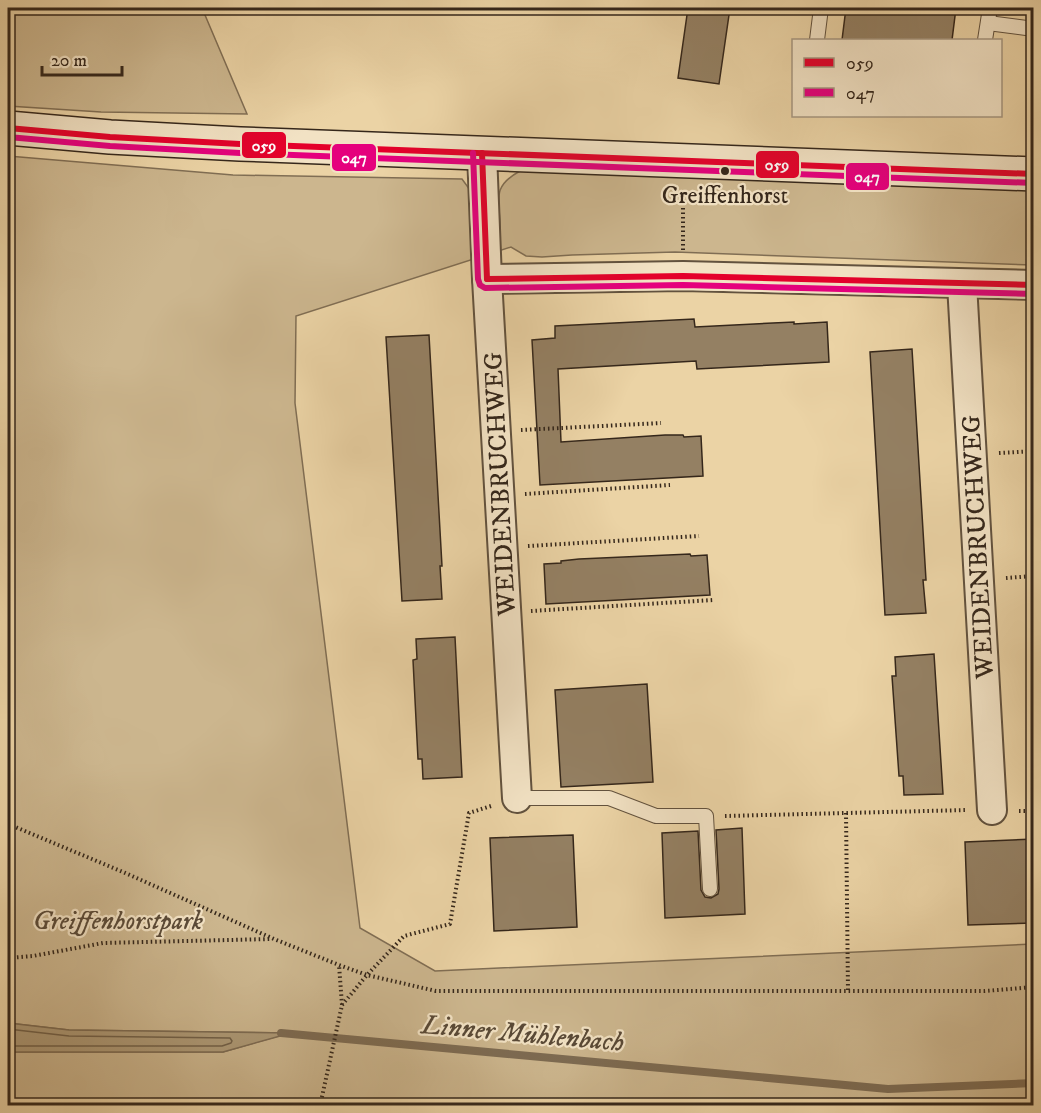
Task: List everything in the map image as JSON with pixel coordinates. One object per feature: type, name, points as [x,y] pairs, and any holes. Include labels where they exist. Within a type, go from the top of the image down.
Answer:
[{"type":"main road","points":[[8,128],[110,137],[1034,174]]},
{"type":"street","name":"WEIDENBRUCHWEG","points":[[482,153],[487,279],[517,798]]},
{"type":"street","points":[[487,279],[683,276],[1034,285]]},
{"type":"street","name":"WEIDENBRUCHWEG","points":[[962,284],[992,810]]},
{"type":"lane","points":[[817,39],[821,8]]},
{"type":"lane","points":[[985,39],[990,8]]},
{"type":"lane","points":[[988,23],[1034,29]]},
{"type":"lane","points":[[517,798],[609,798],[656,816],[706,816],[710,889]]},
{"type":"path","points":[[683,160],[683,276]]},
{"type":"path","points":[[496,432],[661,423]]},
{"type":"path","points":[[972,454],[1034,451]]},
{"type":"path","points":[[500,495],[670,484]]},
{"type":"path","points":[[503,548],[699,536]]},
{"type":"path","points":[[507,613],[713,600]]},
{"type":"path","points":[[342,1005],[404,936],[450,924],[469,813],[517,798]]},
{"type":"path","points":[[706,816],[1034,811]]},
{"type":"path","points":[[846,813],[848,991]]},
{"type":"path","points":[[8,825],[339,965],[367,975],[436,991],[985,991],[1034,987]]},
{"type":"path","points":[[8,958],[33,956],[103,943],[274,939]]},
{"type":"path","points":[[320,1106],[342,1005],[339,965]]},
{"type":"green space","points":[[8,8],[202,8],[247,114],[101,112],[8,106]]},
{"type":"green space","name":"Greiffenhorstpark","points":[[8,156],[233,175],[462,179],[500,231],[500,190],[510,177],[520,171],[1033,187],[1033,265],[675,252],[542,257],[526,256],[511,247],[296,316],[295,403],[360,928],[435,971],[1033,944],[1033,1105],[8,1105],[8,1052],[223,1052],[289,1033],[69,1030],[8,1023]]},
{"type":"water","points":[[8,1023],[69,1030],[291,1033],[223,1052],[8,1052]]},
{"type":"building","points":[[688,8],[730,8],[719,84],[678,78]]},
{"type":"building","points":[[846,8],[956,8],[952,39],[842,39]]},
{"type":"building","points":[[694,319],[695,327],[827,322],[829,362],[697,369],[696,361],[558,369],[561,442],[665,435],[701,436],[703,476],[540,485],[532,340],[555,338],[555,326]]},
{"type":"building","points":[[429,335],[442,599],[402,601],[386,337]]},
{"type":"building","points":[[912,349],[926,613],[885,615],[870,352]]},
{"type":"building","points":[[690,554],[691,556],[707,555],[710,595],[546,604],[544,564],[579,559]]},
{"type":"building","points":[[455,637],[462,777],[423,779],[422,759],[418,759],[413,660],[417,659],[416,639]]},
{"type":"building","points":[[934,654],[943,794],[904,795],[903,776],[899,776],[892,676],[896,676],[895,657]]},
{"type":"building","points":[[647,684],[653,782],[561,787],[555,690]]},
{"type":"building","points":[[742,828],[745,914],[665,918],[662,833],[698,831],[701,890],[705,897],[711,898],[718,894],[719,889],[716,830]]},
{"type":"building","points":[[573,835],[577,927],[494,931],[490,838]]},
{"type":"building","points":[[1034,839],[1034,923],[968,925],[965,842]]},
{"type":"waterway","name":"Linner Mühlenbach","points":[[281,1033],[888,1089],[1034,1083]]},
{"type":"transit line","name":"059","points":[[8,128],[110,137],[240,144],[1034,174]]},
{"type":"transit line","name":"047","points":[[8,137],[110,146],[240,153],[1034,183]]},
{"type":"transit line","name":"047","points":[[473,153],[478,279],[480,285],[485,288],[683,285],[1034,294]]},
{"type":"transit line","name":"059","points":[[482,153],[487,279]]},
{"type":"transit line","name":"059","points":[[487,279],[683,276],[1034,285]]},
{"type":"place","name":"Greiffenhorst","points":[[725,171]]}]
